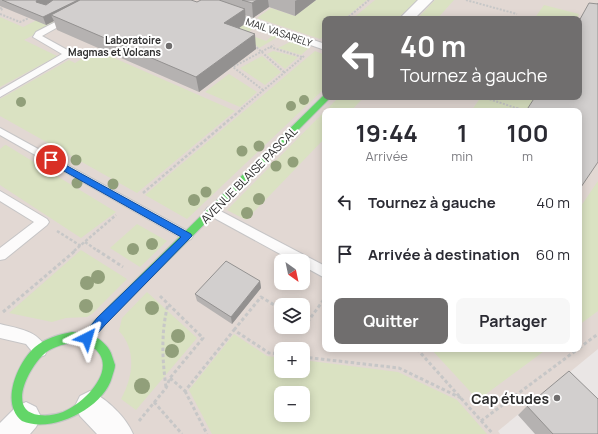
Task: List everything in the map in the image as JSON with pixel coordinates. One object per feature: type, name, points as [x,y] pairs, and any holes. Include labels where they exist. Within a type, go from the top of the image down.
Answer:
[{"type":"street","points":[[409,16],[426,0]]},
{"type":"street","name":"AVENUE BLAISE PASCAL","points":[[87,338],[101,321],[324,100]]},
{"type":"street","points":[[73,337],[87,338],[97,343],[104,351],[108,362],[108,375],[103,388],[90,406],[69,419],[55,423],[18,425],[20,410],[16,398],[17,384],[23,370],[40,350],[59,340],[73,337]]},
{"type":"street","points":[[90,406],[128,429]]},
{"type":"lane","name":"MAIL VASARELY","points":[[221,11],[322,46]]},
{"type":"lane","points":[[0,94],[68,54],[36,37],[78,14]]},
{"type":"lane","points":[[0,131],[187,236]]},
{"type":"lane","points":[[0,194],[43,222],[0,255]]},
{"type":"lane","points":[[211,211],[322,270]]},
{"type":"lane","points":[[0,331],[30,338],[40,350]]},
{"type":"path","points":[[350,16],[369,0]]},
{"type":"path","points":[[466,0],[517,14]]},
{"type":"path","points":[[0,14],[20,22],[29,18]]},
{"type":"path","points":[[263,90],[233,67],[292,36]]},
{"type":"path","points":[[0,314],[316,45]]},
{"type":"path","points":[[270,47],[302,57]]},
{"type":"path","points":[[261,52],[285,72]]},
{"type":"path","points":[[492,100],[515,108]]},
{"type":"path","points":[[43,222],[81,246]]},
{"type":"path","points":[[85,242],[144,280],[203,338],[170,378],[166,388],[128,429]]},
{"type":"path","points":[[185,390],[261,297],[274,305]]},
{"type":"path","points":[[310,319],[322,302]]},
{"type":"path","points":[[166,388],[161,347],[162,327],[168,304]]},
{"type":"path","points":[[234,330],[269,353],[274,353]]},
{"type":"path","points":[[582,345],[598,334]]},
{"type":"path","points":[[420,352],[493,434]]},
{"type":"path","points":[[481,421],[573,352]]},
{"type":"path","points":[[310,358],[399,368],[461,398]]},
{"type":"path","points":[[170,378],[185,390],[207,434]]},
{"type":"path","points":[[154,402],[182,434]]},
{"type":"shaded area","points":[[0,0],[598,0],[598,349],[498,431],[500,434],[0,434]]},
{"type":"green space","points":[[316,0],[367,0],[348,16],[322,16],[322,37],[320,39],[257,18],[271,8],[295,16]]},
{"type":"green space","points":[[375,0],[417,0],[400,16],[356,16]]},
{"type":"green space","points":[[435,0],[454,0],[440,16],[420,16]]},
{"type":"green space","points":[[544,5],[579,14],[578,16],[536,16]]},
{"type":"green space","points":[[0,17],[23,27],[43,17],[54,22],[54,24],[24,40],[57,56],[0,87]]},
{"type":"green space","points":[[227,19],[253,28],[247,34],[266,41],[273,35],[278,37],[259,48]]},
{"type":"green space","points":[[290,42],[309,48],[301,55],[278,48]]},
{"type":"green space","points":[[96,50],[235,111],[137,193],[0,116],[0,99],[69,60],[75,63]]},
{"type":"green space","points":[[273,51],[298,57],[285,69],[267,54]]},
{"type":"green space","points":[[315,51],[322,54],[322,91],[187,219],[145,195]]},
{"type":"green space","points":[[262,56],[281,72],[265,85],[240,68]]},
{"type":"green space","points":[[229,74],[257,92],[240,107],[205,92]]},
{"type":"green space","points":[[336,100],[361,100],[354,108],[328,108]]},
{"type":"green space","points":[[479,100],[540,100],[546,108],[473,108]]},
{"type":"green space","points":[[322,114],[322,141],[246,220],[227,210]]},
{"type":"green space","points":[[5,145],[116,212],[81,238],[0,185],[0,149]]},
{"type":"green space","points":[[598,181],[598,311],[582,323],[582,205]]},
{"type":"green space","points":[[137,224],[167,241],[140,267],[110,248]]},
{"type":"green space","points":[[81,250],[127,279],[92,314],[87,317],[66,318],[52,322],[9,313]]},
{"type":"green space","points":[[147,292],[197,338],[136,410],[121,399],[128,382],[131,355],[125,338],[119,331],[122,318]]},
{"type":"green space","points":[[234,334],[267,356],[274,357],[274,378],[310,378],[310,361],[398,372],[457,400],[487,434],[212,434],[189,390]]},
{"type":"green space","points":[[434,352],[543,352],[478,400]]},
{"type":"building","points":[[2,0],[37,0],[36,2],[46,5],[53,0],[78,0],[43,17]]},
{"type":"building","name":"Laboratoire Magmas et Volcans","points":[[80,0],[191,0],[197,2],[201,0],[219,0],[245,9],[224,23],[255,34],[196,77],[51,15]]},
{"type":"building","points":[[242,0],[257,0],[252,3]]},
{"type":"building","points":[[589,3],[598,4],[598,162],[582,186],[582,108],[528,108],[533,100],[582,100],[582,16]]},
{"type":"building","points":[[226,261],[260,281],[231,317],[195,294]]},
{"type":"building","name":"Cap études","points":[[569,371],[598,399],[598,434],[553,434],[527,406]]},
{"type":"traffic: fast","points":[[87,338],[101,321],[324,100]]},
{"type":"traffic: fast","points":[[73,337],[94,342],[106,353],[109,366],[105,381],[96,395],[82,408],[65,417],[48,422],[31,420],[22,414],[17,406],[16,396],[18,386],[27,366],[33,357],[43,348],[55,342],[73,337]]},
{"type":"place","name":"Laboratoire Magmas et Volcans","points":[[169,46]]},
{"type":"place","name":"Cap études","points":[[557,398]]},
{"type":"route","points":[[51,160],[187,236],[101,321],[87,338]]}]
